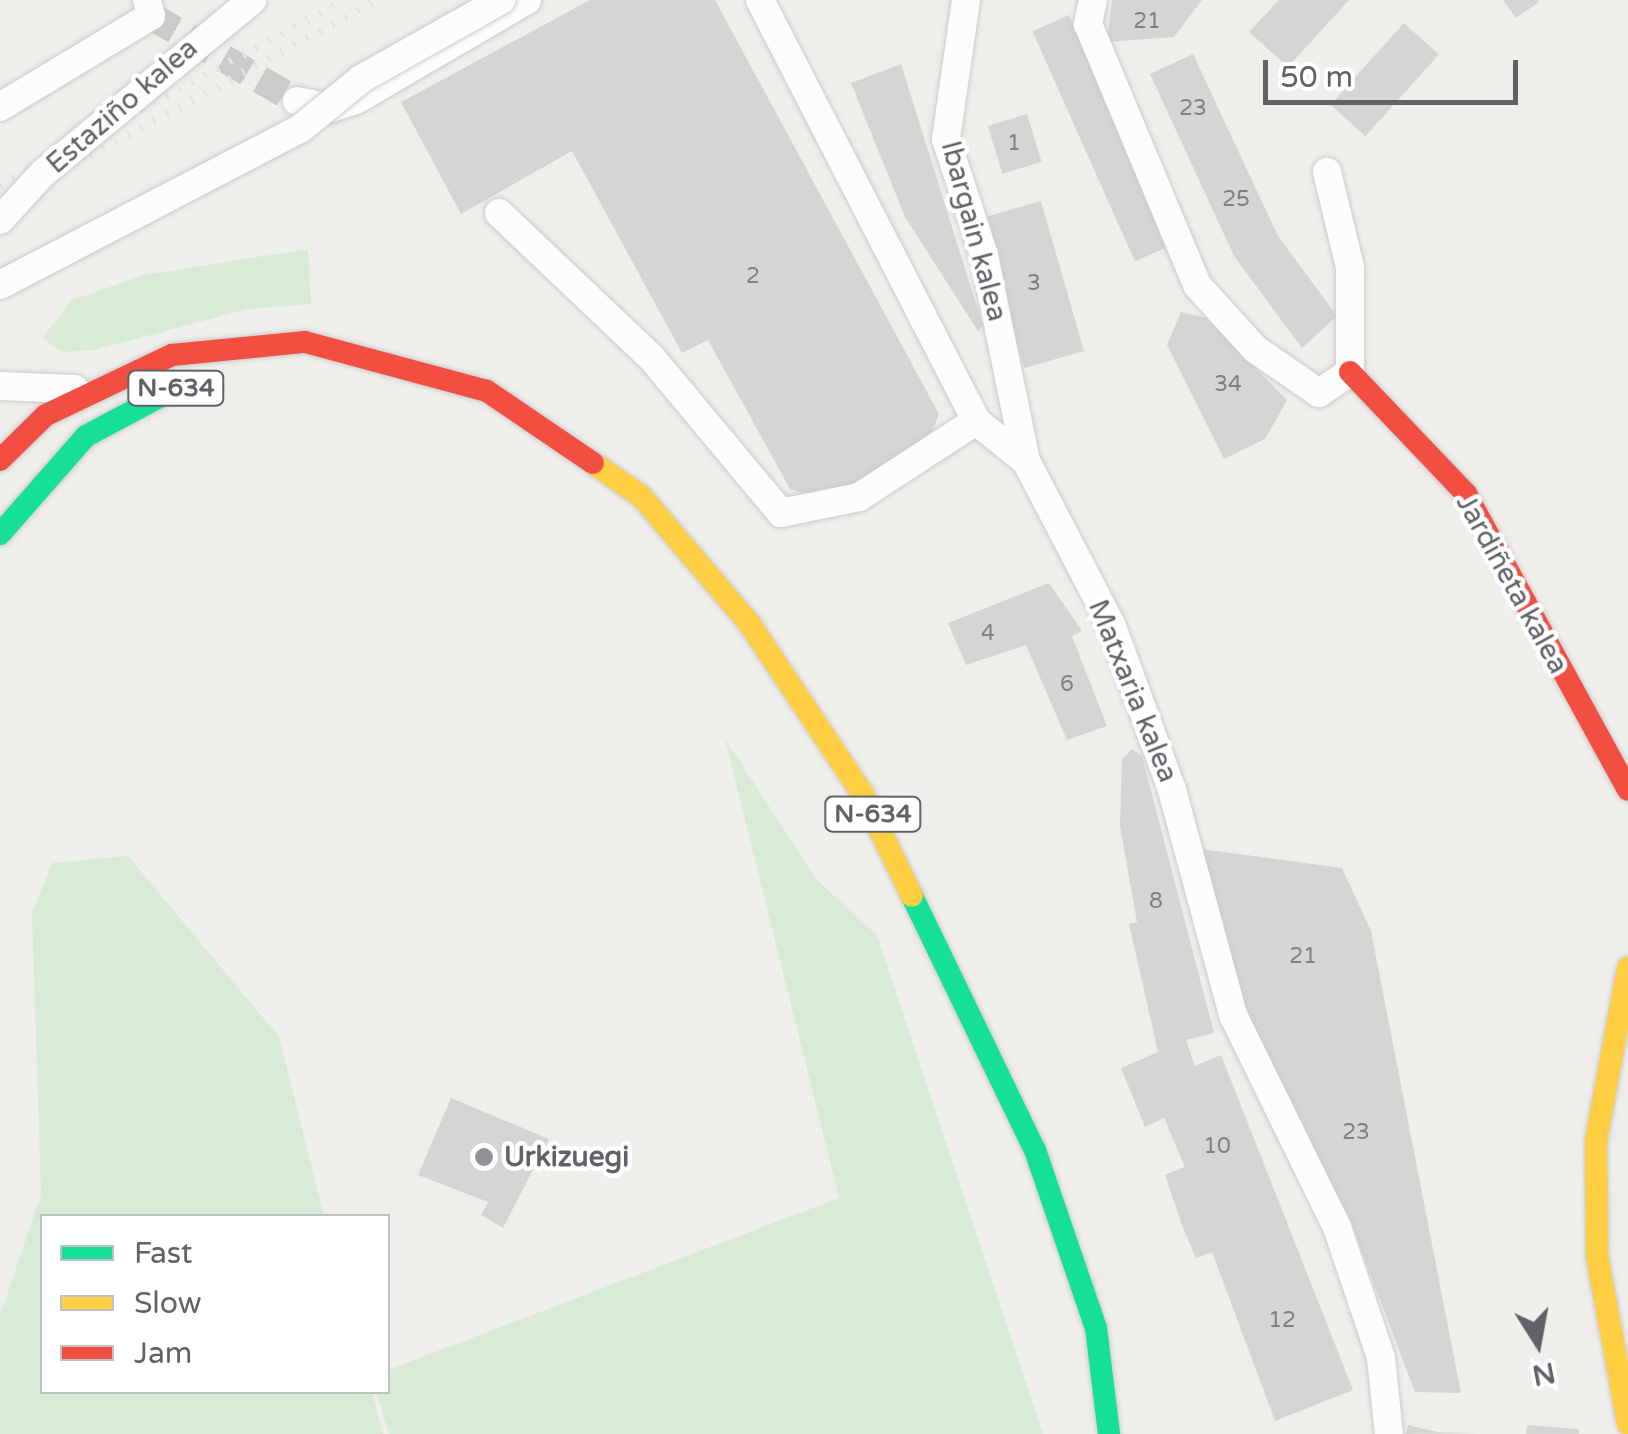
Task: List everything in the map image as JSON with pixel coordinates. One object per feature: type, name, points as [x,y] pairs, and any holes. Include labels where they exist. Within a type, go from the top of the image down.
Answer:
[{"type":"main road","name":"N-634","points":[[0,460],[46,415],[92,388],[172,355],[243,343],[305,342],[406,362],[488,391],[641,496],[811,713],[862,793],[1035,1150],[1096,1328],[1110,1434]]},
{"type":"main road","name":"N-634","points":[[0,534],[86,436],[182,385],[288,364],[406,362]]},
{"type":"main road","name":"Jardiñeta kalea","points":[[1350,372],[1466,494],[1628,790]]},
{"type":"main road","points":[[1599,739],[1627,758]]},
{"type":"main road","points":[[1628,968],[1596,1141],[1596,1256],[1628,1424]]},
{"type":"main road","points":[[1628,1073],[1615,1238],[1628,1326]]},
{"type":"street","name":"Estaziño kalea","points":[[0,220],[42,174],[252,0]]},
{"type":"street","points":[[0,285],[300,129],[361,79],[501,0]]},
{"type":"street","points":[[296,102],[330,108],[356,100],[527,0]]},
{"type":"street","name":"Matxaria kalea","points":[[760,0],[976,421],[1026,461],[1110,624],[1172,790],[1233,1015],[1337,1227],[1381,1358],[1389,1434]]},
{"type":"street","name":"Ibargain kalea","points":[[966,0],[946,139],[984,255],[1026,461]]},
{"type":"street","points":[[1092,0],[1088,24],[1197,285],[1255,349],[1318,393],[1350,372],[1350,266],[1328,172]]},
{"type":"street","points":[[0,107],[149,8]]},
{"type":"street","points":[[499,213],[651,357],[781,513],[859,497],[976,421]]},
{"type":"street","points":[[0,386],[92,388]]},
{"type":"green space","points":[[308,249],[311,304],[248,309],[94,350],[63,352],[42,338],[72,300],[145,275]]},
{"type":"green space","points":[[725,739],[817,880],[877,935],[1043,1434],[389,1434],[377,1394],[390,1394],[390,1369],[839,1198]]},
{"type":"green space","points":[[128,856],[279,1037],[323,1214],[40,1214],[40,1394],[373,1394],[383,1434],[0,1434],[0,1316],[41,1194],[32,913],[52,863]]},
{"type":"building","points":[[590,0],[715,0],[939,414],[927,444],[825,500],[790,489],[708,340],[682,353],[572,151],[461,214],[401,102]]},
{"type":"building","points":[[1112,0],[1202,0],[1174,37],[1107,42]]},
{"type":"building","points":[[1279,0],[1349,0],[1288,67],[1249,32]]},
{"type":"building","points":[[1503,0],[1538,0],[1539,2],[1516,18]]},
{"type":"building","points":[[1069,15],[1171,245],[1135,261],[1032,31]]},
{"type":"building","points":[[1404,23],[1439,54],[1365,136],[1330,105]]},
{"type":"building","points":[[1193,54],[1278,236],[1337,316],[1302,348],[1234,256],[1150,74]]},
{"type":"building","points":[[901,64],[983,326],[978,331],[905,217],[851,83]]},
{"type":"building","points":[[1027,114],[1042,162],[1002,174],[988,126]]},
{"type":"building","points":[[1041,201],[1084,351],[1024,368],[981,218]]},
{"type":"building","points":[[1181,312],[1206,318],[1287,400],[1265,439],[1224,459],[1167,345]]},
{"type":"building","points":[[1049,583],[1082,631],[1072,636],[1107,726],[1067,740],[1026,645],[966,665],[948,623]]},
{"type":"building","points":[[1132,749],[1142,756],[1214,1033],[1186,1040],[1195,1066],[1221,1055],[1353,1390],[1275,1421],[1212,1252],[1196,1258],[1183,1228],[1165,1175],[1185,1167],[1164,1118],[1145,1127],[1121,1068],[1158,1052],[1129,924],[1137,922],[1120,826],[1122,759]]},
{"type":"building","points":[[1201,849],[1342,868],[1371,931],[1461,1393],[1415,1392],[1348,1215],[1256,1050]]},
{"type":"building","name":"Urkizuegi","points":[[451,1098],[549,1139],[503,1228],[481,1215],[488,1202],[418,1175]]},
{"type":"building","points":[[1408,1425],[1438,1432],[1481,1433],[1406,1434]]},
{"type":"building","points":[[1527,1425],[1579,1429],[1579,1434],[1526,1434]]},
{"type":"tunnel","points":[[151,16],[297,101]]},
{"type":"railway","points":[[0,186],[344,0]]},
{"type":"railway","points":[[0,204],[378,0]]},
{"type":"traffic: fast","points":[[0,534],[86,436],[184,384]]},
{"type":"traffic: fast","points":[[912,896],[1035,1150],[1096,1328],[1109,1434]]},
{"type":"traffic: slow","points":[[593,463],[641,496],[749,623],[862,793],[912,896]]},
{"type":"traffic: slow","points":[[1628,968],[1596,1141],[1597,1256],[1628,1424]]},
{"type":"traffic: jam","points":[[0,460],[46,415],[172,355],[305,342],[487,391],[593,463]]},
{"type":"traffic: jam","points":[[1350,372],[1466,494],[1628,790]]},
{"type":"place","name":"Urkizuegi","points":[[484,1157]]}]
